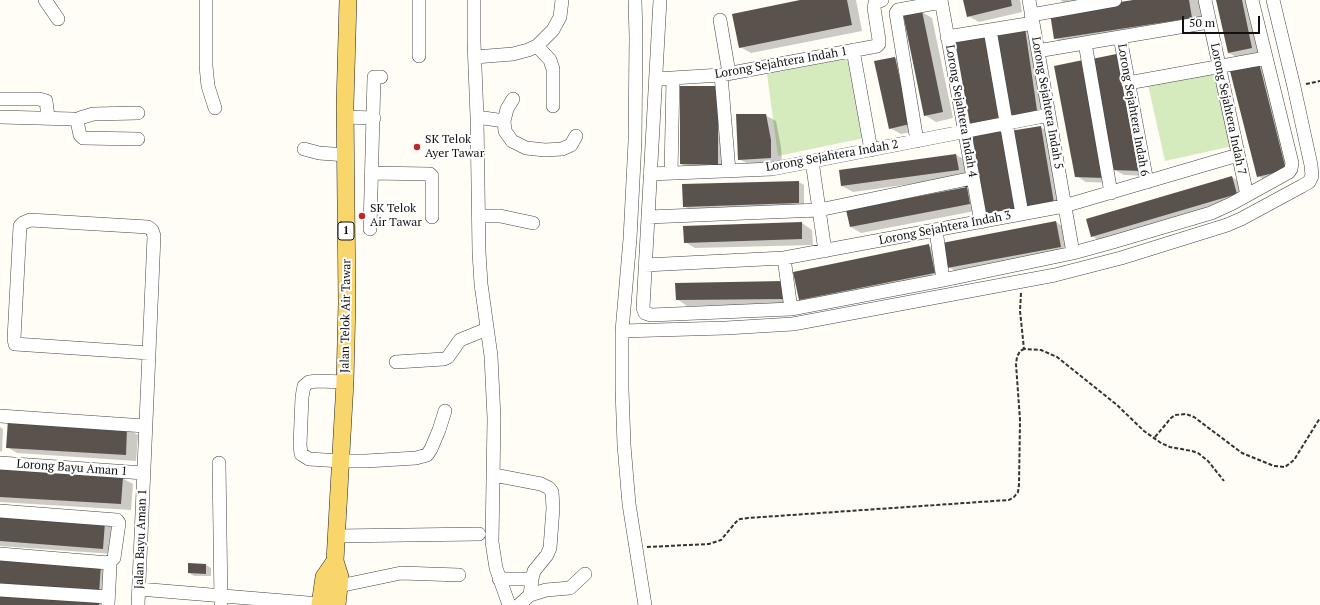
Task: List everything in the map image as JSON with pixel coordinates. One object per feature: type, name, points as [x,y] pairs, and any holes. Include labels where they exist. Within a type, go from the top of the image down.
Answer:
[{"type":"main road","name":"Jalan Telok Air Tawar","points":[[326,605],[339,586],[340,577],[335,561],[345,382],[347,302],[345,117],[348,0]]},
{"type":"main road","points":[[326,605],[324,576],[335,561]]},
{"type":"street","points":[[45,0],[58,19]]},
{"type":"street","points":[[206,0],[206,66],[208,86],[215,108]]},
{"type":"street","points":[[419,0],[419,56]]},
{"type":"street","points":[[474,0],[481,284],[491,356],[493,385],[494,475],[492,542],[494,560],[499,579],[509,605]]},
{"type":"street","points":[[475,57],[513,54],[537,46],[553,30],[560,17],[562,0]]},
{"type":"street","points":[[635,0],[635,141],[630,239],[622,331],[622,389],[624,445],[629,504],[645,605]]},
{"type":"street","points":[[660,0],[643,308],[645,313],[651,315],[791,309],[943,280],[1072,253],[1211,213],[1231,204],[1288,172],[1291,169],[1292,163],[1252,0]]},
{"type":"street","points":[[854,50],[877,46],[879,44],[874,8],[875,4],[882,0]]},
{"type":"street","name":"Lorong Sejahtera Indah 5","points":[[1029,0],[1072,253]]},
{"type":"street","points":[[948,37],[990,30],[1115,0]]},
{"type":"street","name":"Lorong Sejahtera Indah 7","points":[[1205,0],[1247,195]]},
{"type":"street","points":[[622,331],[718,329],[793,324],[1022,282],[1090,267],[1227,225],[1241,219],[1308,182],[1312,176],[1294,87],[1273,0]]},
{"type":"street","points":[[917,141],[896,13],[898,10],[941,1]]},
{"type":"street","name":"Lorong Sejahtera Indah 4","points":[[941,1],[981,222]]},
{"type":"street","points":[[720,20],[725,74],[729,171]]},
{"type":"street","points":[[1043,50],[1209,22]]},
{"type":"street","points":[[990,30],[1022,214]]},
{"type":"street","name":"Lorong Sejahtera Indah 6","points":[[1120,37],[1147,182]]},
{"type":"street","points":[[1085,43],[1111,193]]},
{"type":"street","points":[[537,46],[550,60],[553,69],[553,106]]},
{"type":"street","name":"Lorong Sejahtera Indah 1","points":[[656,78],[725,74],[854,50],[870,150]]},
{"type":"street","points":[[1128,83],[1266,58]]},
{"type":"street","points":[[370,229],[374,77],[381,77]]},
{"type":"street","points":[[671,173],[673,78]]},
{"type":"street","points":[[0,99],[39,99],[46,101],[48,117]]},
{"type":"street","points":[[513,99],[507,109],[504,121],[505,131],[512,141],[526,148],[545,150],[562,149],[571,145],[576,136]]},
{"type":"street","points":[[77,121],[80,118],[93,114],[138,113]]},
{"type":"street","name":"Lorong Sejahtera Indah 2","points":[[650,174],[772,169],[1049,115]]},
{"type":"street","points":[[0,117],[48,117],[65,118],[77,121]]},
{"type":"street","points":[[345,117],[374,118]]},
{"type":"street","points":[[477,117],[504,121]]},
{"type":"street","points":[[77,121],[80,135],[83,138],[138,140]]},
{"type":"street","points":[[304,149],[319,153],[346,155]]},
{"type":"street","name":"Lorong Sejahtera Indah 3","points":[[645,265],[784,258],[825,251],[1064,206],[1238,156]]},
{"type":"street","points":[[812,161],[825,251]]},
{"type":"street","points":[[372,173],[430,174],[432,181],[432,217]]},
{"type":"street","points":[[648,217],[819,210],[973,178]]},
{"type":"street","points":[[479,216],[506,217],[533,223]]},
{"type":"street","name":"Jalan Bayu Aman 1","points":[[138,605],[139,589],[154,236],[152,230],[148,227],[30,220],[23,223],[20,226],[14,339],[15,344],[149,353]]},
{"type":"street","points":[[936,230],[943,280]]},
{"type":"street","points":[[784,258],[791,309]]},
{"type":"street","points":[[396,362],[444,359],[448,357],[460,340],[487,329]]},
{"type":"street","points":[[345,382],[318,381],[309,382],[304,386],[302,397],[300,445],[301,454],[309,459],[341,461],[416,458],[426,455],[431,450],[445,411]]},
{"type":"street","points":[[0,416],[146,426]]},
{"type":"street","name":"Lorong Bayu Aman 1","points":[[0,463],[144,473]]},
{"type":"street","points":[[219,463],[221,600]]},
{"type":"street","points":[[494,475],[541,484],[549,488],[552,492],[553,508],[550,548],[547,555],[534,571],[530,595]]},
{"type":"street","points":[[0,511],[116,520],[119,523],[114,558],[110,564],[108,601],[0,590]]},
{"type":"street","points":[[336,536],[479,534]]},
{"type":"street","points":[[0,554],[110,564]]},
{"type":"street","points":[[339,586],[402,573],[459,575]]},
{"type":"street","points":[[519,605],[530,595],[546,590],[570,588],[585,574]]},
{"type":"street","points":[[499,579],[532,579]]},
{"type":"street","points":[[139,589],[221,600],[326,605]]},
{"type":"path","points":[[1294,87],[1320,81]]},
{"type":"path","points":[[1022,282],[1020,311],[1024,349]]},
{"type":"path","points":[[636,548],[708,544],[721,540],[740,519],[1009,500],[1018,492],[1019,485],[1020,420],[1016,364],[1020,351],[1024,349],[1041,350],[1057,357],[1117,405],[1144,431],[1155,437],[1166,446],[1175,449],[1192,451],[1198,454],[1208,461],[1224,481]]},
{"type":"path","points":[[1155,437],[1175,415],[1186,414],[1194,417],[1242,453],[1274,466],[1285,467],[1294,460],[1320,418]]},
{"type":"green space","points":[[851,58],[869,137],[778,156],[767,74]]},
{"type":"green space","points":[[1216,70],[1233,146],[1165,161],[1148,85]]},
{"type":"building","points":[[800,0],[847,0],[852,25],[739,48],[732,14]]},
{"type":"building","points":[[963,0],[1011,0],[1012,6],[967,17]]},
{"type":"building","points":[[1133,0],[1189,0],[1192,18],[1054,39],[1050,13]]},
{"type":"building","points":[[1216,0],[1242,0],[1252,48],[1228,53]]},
{"type":"building","points":[[922,11],[943,112],[924,116],[903,14]]},
{"type":"building","points":[[1025,28],[1038,117],[1007,122],[994,33]]},
{"type":"building","points":[[985,36],[1000,122],[971,128],[955,42]]},
{"type":"building","points":[[1121,53],[1141,171],[1112,170],[1092,59]]},
{"type":"building","points":[[895,57],[910,124],[889,129],[874,61]]},
{"type":"building","points":[[1083,60],[1104,178],[1075,177],[1054,66]]},
{"type":"building","points":[[1259,63],[1286,170],[1257,177],[1230,71]]},
{"type":"building","points":[[680,86],[718,86],[718,165],[680,164]]},
{"type":"building","points":[[736,114],[766,114],[771,140],[771,158],[738,160]]},
{"type":"building","points":[[1041,126],[1054,203],[1023,208],[1010,131]]},
{"type":"building","points":[[1001,129],[1015,211],[986,216],[972,134]]},
{"type":"building","points":[[956,154],[959,170],[841,186],[839,170]]},
{"type":"building","points":[[1232,176],[1237,194],[1091,237],[1086,219]]},
{"type":"building","points":[[799,181],[799,203],[683,207],[682,184]]},
{"type":"building","points":[[967,187],[970,204],[850,227],[846,210]]},
{"type":"building","points":[[1056,221],[1061,247],[947,268],[942,243]]},
{"type":"building","points":[[802,222],[802,239],[684,243],[683,226]]},
{"type":"building","points":[[929,244],[935,273],[799,300],[793,272]]},
{"type":"building","points":[[784,281],[784,299],[676,300],[675,283]]},
{"type":"building","points":[[8,420],[127,428],[126,455],[6,448]]},
{"type":"building","points":[[0,469],[123,477],[121,504],[0,497]]},
{"type":"building","points":[[0,514],[105,522],[103,549],[0,541]]},
{"type":"building","points":[[0,557],[101,564],[99,594],[0,587]]},
{"type":"building","points":[[188,563],[206,564],[206,574],[188,573]]},
{"type":"building","points":[[0,593],[99,599],[99,605],[0,605]]},
{"type":"place","name":"SK Telok Ayer Tawar","points":[[417,147]]},
{"type":"place","name":"SK Telok Air Tawar","points":[[362,216]]}]
